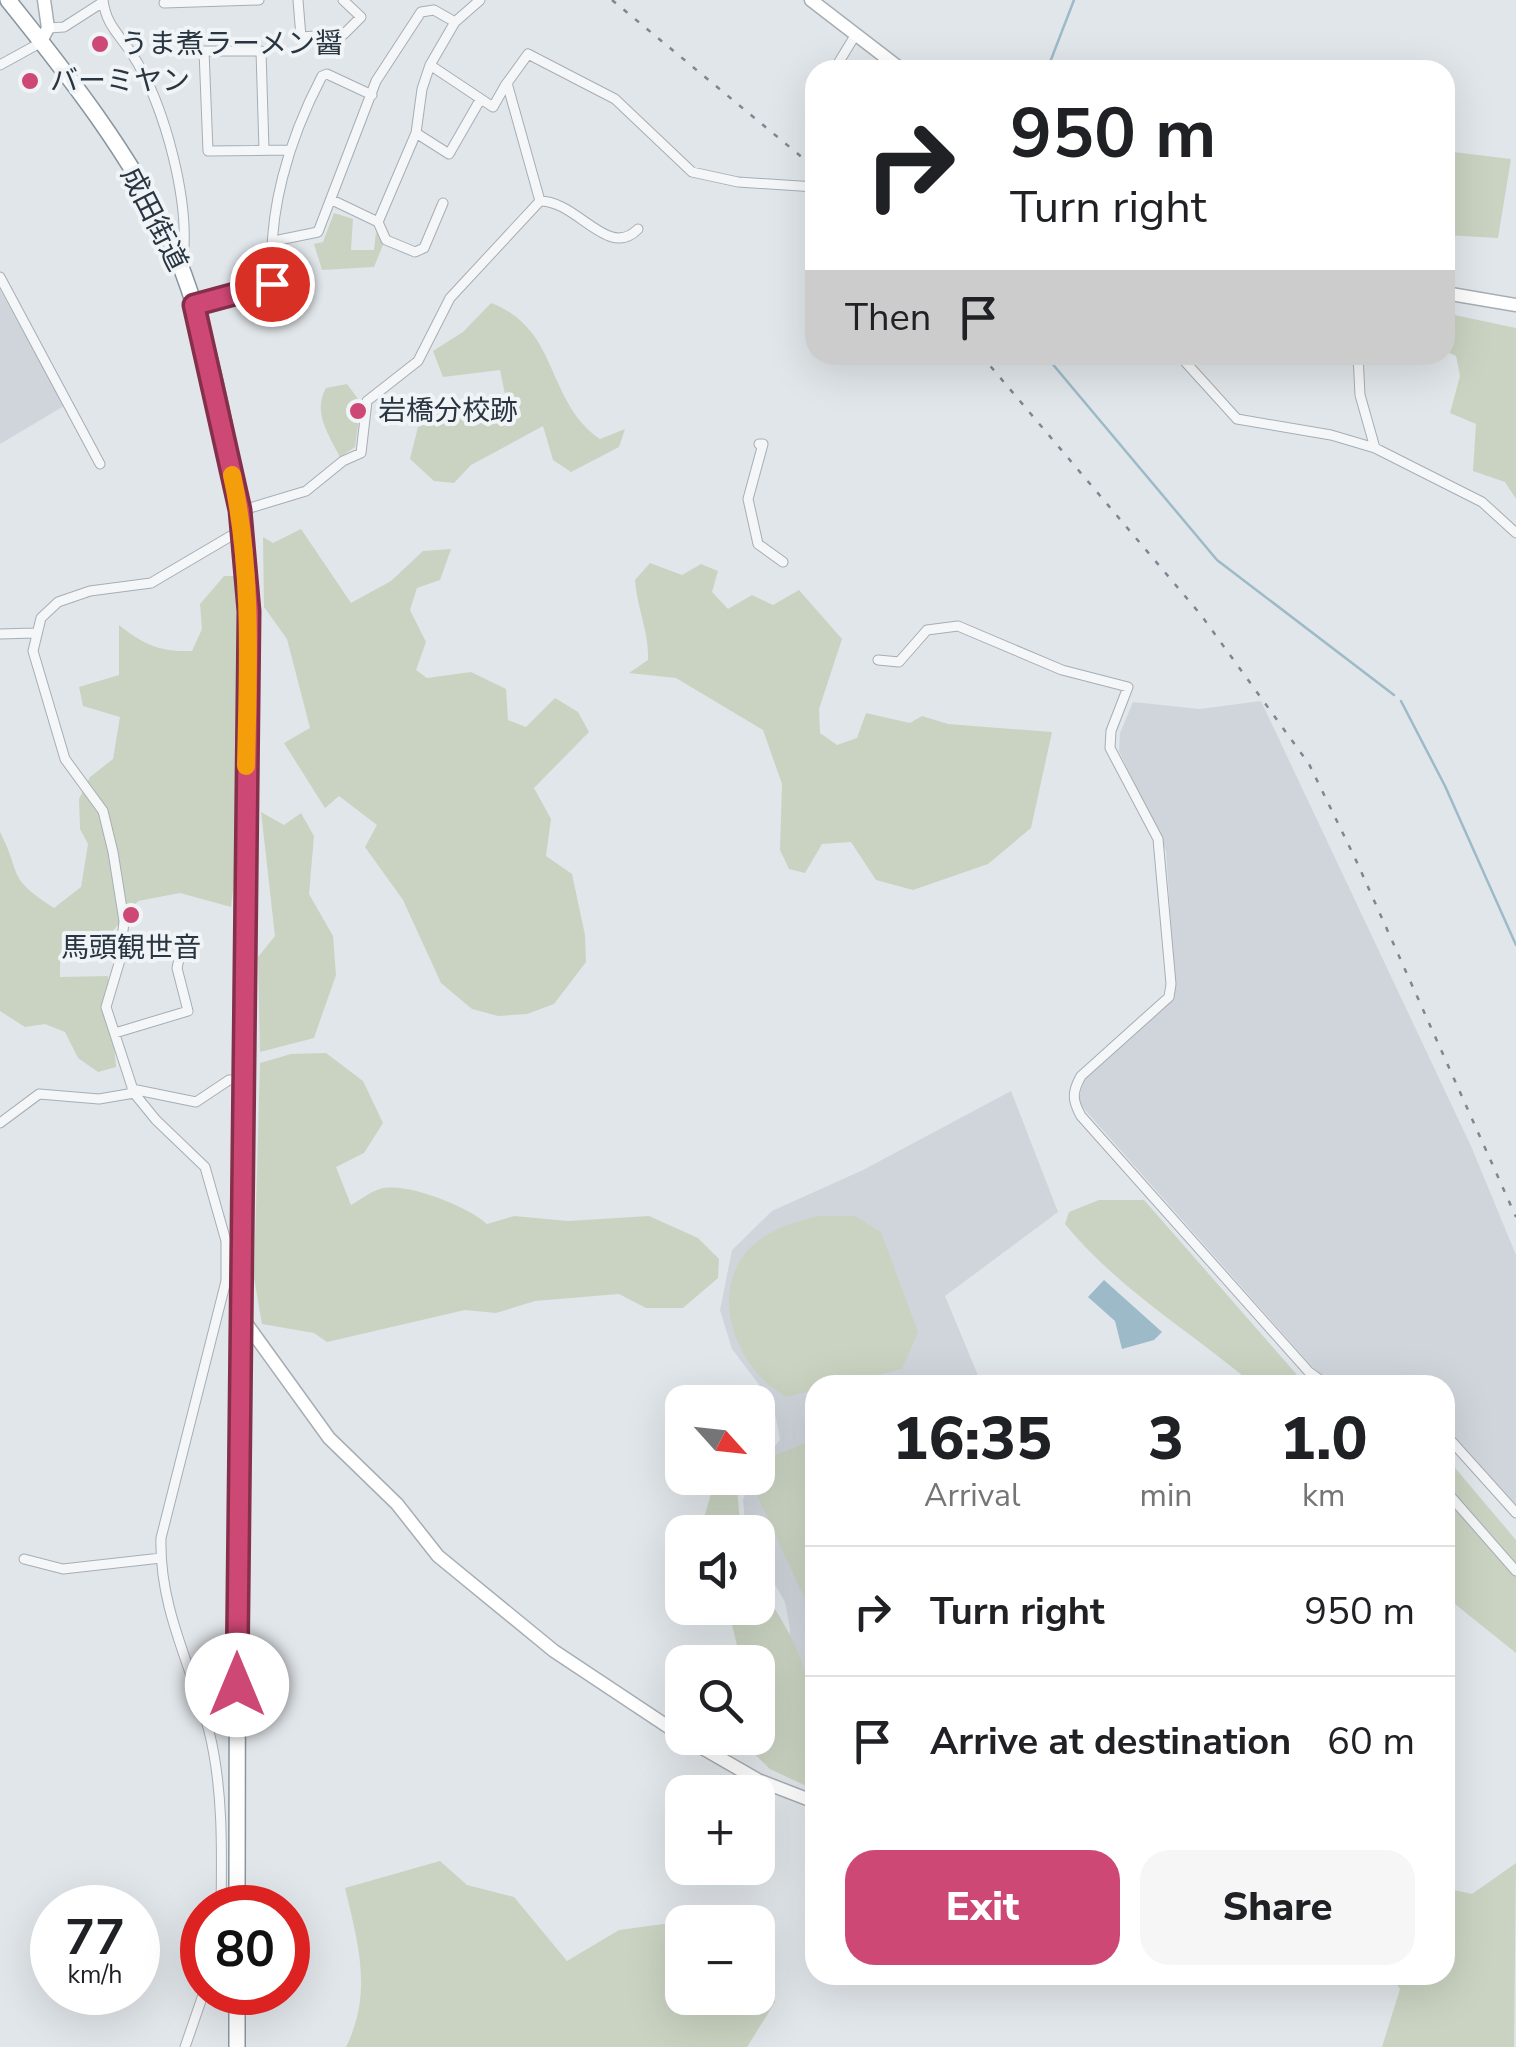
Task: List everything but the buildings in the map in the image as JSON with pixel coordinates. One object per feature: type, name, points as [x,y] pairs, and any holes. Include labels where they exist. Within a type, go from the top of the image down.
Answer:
[{"type":"highway","name":"成田街道","points":[[8,0],[120,153],[150,202],[182,268],[194,305],[243,528],[249,611],[242,1080],[232,1286],[238,1312],[237,1885]]},
{"type":"highway","points":[[237,2015],[237,2047]]},
{"type":"street","points":[[0,64],[40,43],[48,28],[44,0]]},
{"type":"street","points":[[164,2],[259,0]]},
{"type":"street","points":[[298,0],[301,38],[344,34],[361,17],[344,0]]},
{"type":"street","points":[[378,222],[416,133],[422,89],[430,66],[455,22],[480,0]]},
{"type":"street","points":[[811,0],[889,60]]},
{"type":"street","points":[[48,28],[64,27],[103,1],[107,23],[134,56],[176,160],[186,238],[182,268]]},
{"type":"street","points":[[274,241],[318,232],[384,64],[422,12],[434,10],[455,22]]},
{"type":"street","points":[[840,60],[856,34]]},
{"type":"street","points":[[264,150],[261,50],[204,51],[208,151],[290,150]]},
{"type":"street","points":[[430,66],[492,108],[528,54],[616,100],[692,172],[738,182],[805,187]]},
{"type":"street","points":[[292,310],[272,284],[274,217],[296,126],[322,76],[333,74],[372,94]]},
{"type":"street","points":[[506,83],[540,201]]},
{"type":"street","points":[[416,133],[449,154],[480,100]]},
{"type":"street","points":[[332,200],[378,222],[386,240],[416,252],[424,248],[442,202]]},
{"type":"street","points":[[540,201],[565,204],[598,234],[632,236],[638,229]]},
{"type":"street","points":[[240,510],[306,491],[343,461],[361,454],[367,400],[418,361],[450,298],[540,201]]},
{"type":"street","points":[[0,277],[100,464]]},
{"type":"street","points":[[194,305],[272,284]]},
{"type":"street","points":[[1455,295],[1516,305]]},
{"type":"street","points":[[1188,365],[1237,419],[1375,448],[1482,502],[1516,533]]},
{"type":"street","points":[[1359,365],[1360,394],[1375,448]]},
{"type":"street","points":[[758,444],[762,444],[748,498],[758,544],[783,562]]},
{"type":"street","points":[[220,1885],[217,1782],[209,1732],[162,1590],[160,1558],[162,1538],[232,1286],[226,1241],[205,1167],[156,1120],[133,1091],[106,1007],[120,960],[124,921],[113,852],[103,811],[65,760],[41,686],[34,633],[40,618],[58,602],[90,591],[126,590],[151,582],[218,547],[243,528]]},
{"type":"street","points":[[878,660],[899,662],[927,630],[958,626],[1062,670],[1128,687],[1111,732],[1110,748],[1158,839],[1171,984],[1168,997],[1080,1076],[1073,1090],[1074,1103],[1284,1343],[1318,1375]]},
{"type":"street","points":[[0,634],[34,633]]},
{"type":"street","points":[[115,1033],[188,1011],[177,968],[183,942]]},
{"type":"street","points":[[0,1123],[39,1094],[99,1099],[133,1091],[196,1102],[228,1080],[242,1080]]},
{"type":"street","points":[[238,1312],[329,1438],[397,1504],[438,1556],[554,1651],[665,1724]]},
{"type":"street","points":[[1455,1445],[1516,1512]]},
{"type":"street","points":[[1455,1502],[1516,1572]]},
{"type":"street","points":[[24,1560],[63,1569],[160,1558]]},
{"type":"street","points":[[715,1755],[758,1780],[805,1798]]},
{"type":"street","points":[[185,2047],[196,2015]]},
{"type":"shaded area","points":[[0,290],[64,406],[0,444]]},
{"type":"shaded area","points":[[1261,701],[1471,1146],[1516,1255],[1516,1507],[1455,1439],[1455,1375],[1317,1372],[1078,1102],[1085,1076],[1170,1001],[1175,984],[1166,851],[1119,751],[1120,733],[1133,702],[1200,709]]},
{"type":"shaded area","points":[[1011,1091],[1058,1212],[945,1296],[978,1375],[805,1375],[805,1710],[786,1692],[790,1629],[785,1602],[775,1585],[775,1515],[744,1515],[743,1500],[745,1495],[775,1495],[775,1446],[780,1440],[775,1385],[759,1385],[732,1349],[720,1310],[732,1250],[772,1211],[863,1170]]},
{"type":"green space","points":[[1455,152],[1511,159],[1498,238],[1455,236]]},
{"type":"green space","points":[[334,213],[353,219],[351,250],[374,250],[376,232],[383,245],[374,267],[322,270],[314,244],[323,242]]},
{"type":"green space","points":[[491,303],[529,330],[582,423],[600,439],[625,429],[619,447],[571,472],[553,460],[543,426],[471,465],[454,483],[434,481],[410,459],[418,427],[505,394],[500,370],[443,377],[433,351],[463,332]]},
{"type":"green space","points":[[1455,315],[1516,328],[1516,499],[1505,482],[1473,471],[1476,424],[1450,413],[1460,376]]},
{"type":"green space","points":[[347,384],[361,403],[355,447],[340,457],[321,415],[321,406],[326,388]]},
{"type":"green space","points":[[301,529],[351,603],[391,581],[423,551],[451,549],[440,580],[417,588],[410,610],[426,642],[416,670],[427,678],[471,672],[506,689],[508,720],[526,727],[555,698],[578,712],[589,732],[534,788],[551,819],[546,856],[572,874],[585,935],[586,962],[554,1004],[527,1014],[498,1016],[472,1009],[441,983],[403,900],[365,847],[377,825],[339,796],[325,808],[284,743],[310,728],[287,639],[264,607],[263,537],[273,543]]},
{"type":"green space","points":[[650,563],[682,575],[701,564],[718,571],[712,592],[728,609],[752,595],[773,605],[799,590],[842,639],[819,709],[820,733],[837,745],[857,738],[866,713],[910,723],[922,716],[948,724],[1052,732],[1031,828],[988,864],[913,890],[876,880],[851,842],[822,844],[805,873],[789,869],[780,850],[782,784],[763,730],[676,678],[629,673],[648,660],[635,580]]},
{"type":"green space","points":[[224,576],[238,576],[240,835],[231,907],[180,893],[138,901],[101,945],[60,962],[60,977],[108,976],[116,1067],[98,1072],[78,1058],[65,1032],[45,1024],[25,1027],[0,1011],[0,832],[21,882],[54,908],[81,887],[88,844],[80,829],[79,799],[90,777],[113,759],[120,717],[83,706],[79,687],[119,675],[119,625],[153,646],[192,651],[202,629],[200,604]]},
{"type":"green space","points":[[261,812],[284,825],[301,813],[314,836],[309,894],[333,936],[336,975],[314,1038],[260,1052],[258,957],[275,936]]},
{"type":"green space","points":[[326,1053],[363,1081],[383,1123],[364,1153],[336,1167],[351,1205],[376,1190],[391,1188],[436,1197],[487,1224],[514,1216],[568,1221],[649,1216],[698,1238],[719,1259],[718,1278],[683,1308],[646,1308],[619,1294],[535,1301],[496,1313],[465,1310],[327,1342],[314,1333],[262,1324],[254,1278],[260,1063],[291,1054]]},
{"type":"green space","points":[[1099,1200],[1144,1200],[1297,1375],[1241,1375],[1108,1269],[1065,1224],[1069,1212]]},
{"type":"green space","points":[[817,1216],[855,1216],[881,1232],[918,1332],[902,1369],[877,1375],[805,1375],[805,1392],[787,1397],[754,1370],[734,1331],[729,1310],[730,1288],[736,1268],[763,1237]]},
{"type":"green space","points":[[805,1443],[805,1599],[775,1534],[775,1515],[766,1515],[757,1495],[775,1495],[775,1457]]},
{"type":"green space","points":[[1455,1468],[1516,1540],[1516,1653],[1455,1604]]},
{"type":"green space","points":[[711,1495],[738,1495],[739,1515],[705,1515]]},
{"type":"green space","points":[[775,1608],[805,1672],[805,1785],[770,1769],[756,1755],[775,1755],[775,1645],[737,1645],[732,1625],[775,1625]]},
{"type":"green space","points":[[440,1861],[467,1885],[514,1897],[567,1961],[619,1930],[665,1924],[665,2015],[767,2015],[747,2047],[346,2047],[359,2007],[358,1948],[345,1888]]},
{"type":"green space","points":[[1516,1863],[1514,2047],[1382,2047],[1400,1989],[1397,1985],[1455,1985],[1455,1890],[1472,1894]]},
{"type":"water","points":[[1104,1280],[1162,1332],[1154,1340],[1122,1349],[1115,1321],[1088,1297]]},
{"type":"waterway","points":[[1051,60],[1074,0]]},
{"type":"waterway","points":[[1053,365],[1217,560],[1394,695]]},
{"type":"waterway","points":[[1401,701],[1445,786],[1516,945]]},
{"type":"railway","points":[[612,0],[805,160]]},
{"type":"railway","points":[[989,365],[1201,615],[1309,764],[1516,1217]]},
{"type":"slow traffic","points":[[232,475],[243,528],[249,611],[246,766]]},
{"type":"place","name":"うま煮ラーメン醤","points":[[100,44]]},
{"type":"place","name":"バーミヤン","points":[[30,81]]},
{"type":"place","name":"岩橋分校跡","points":[[358,411]]},
{"type":"place","name":"馬頭観世音","points":[[131,915]]},
{"type":"route","points":[[237,1685],[238,1312],[249,611],[240,510],[194,305],[272,284]]}]
